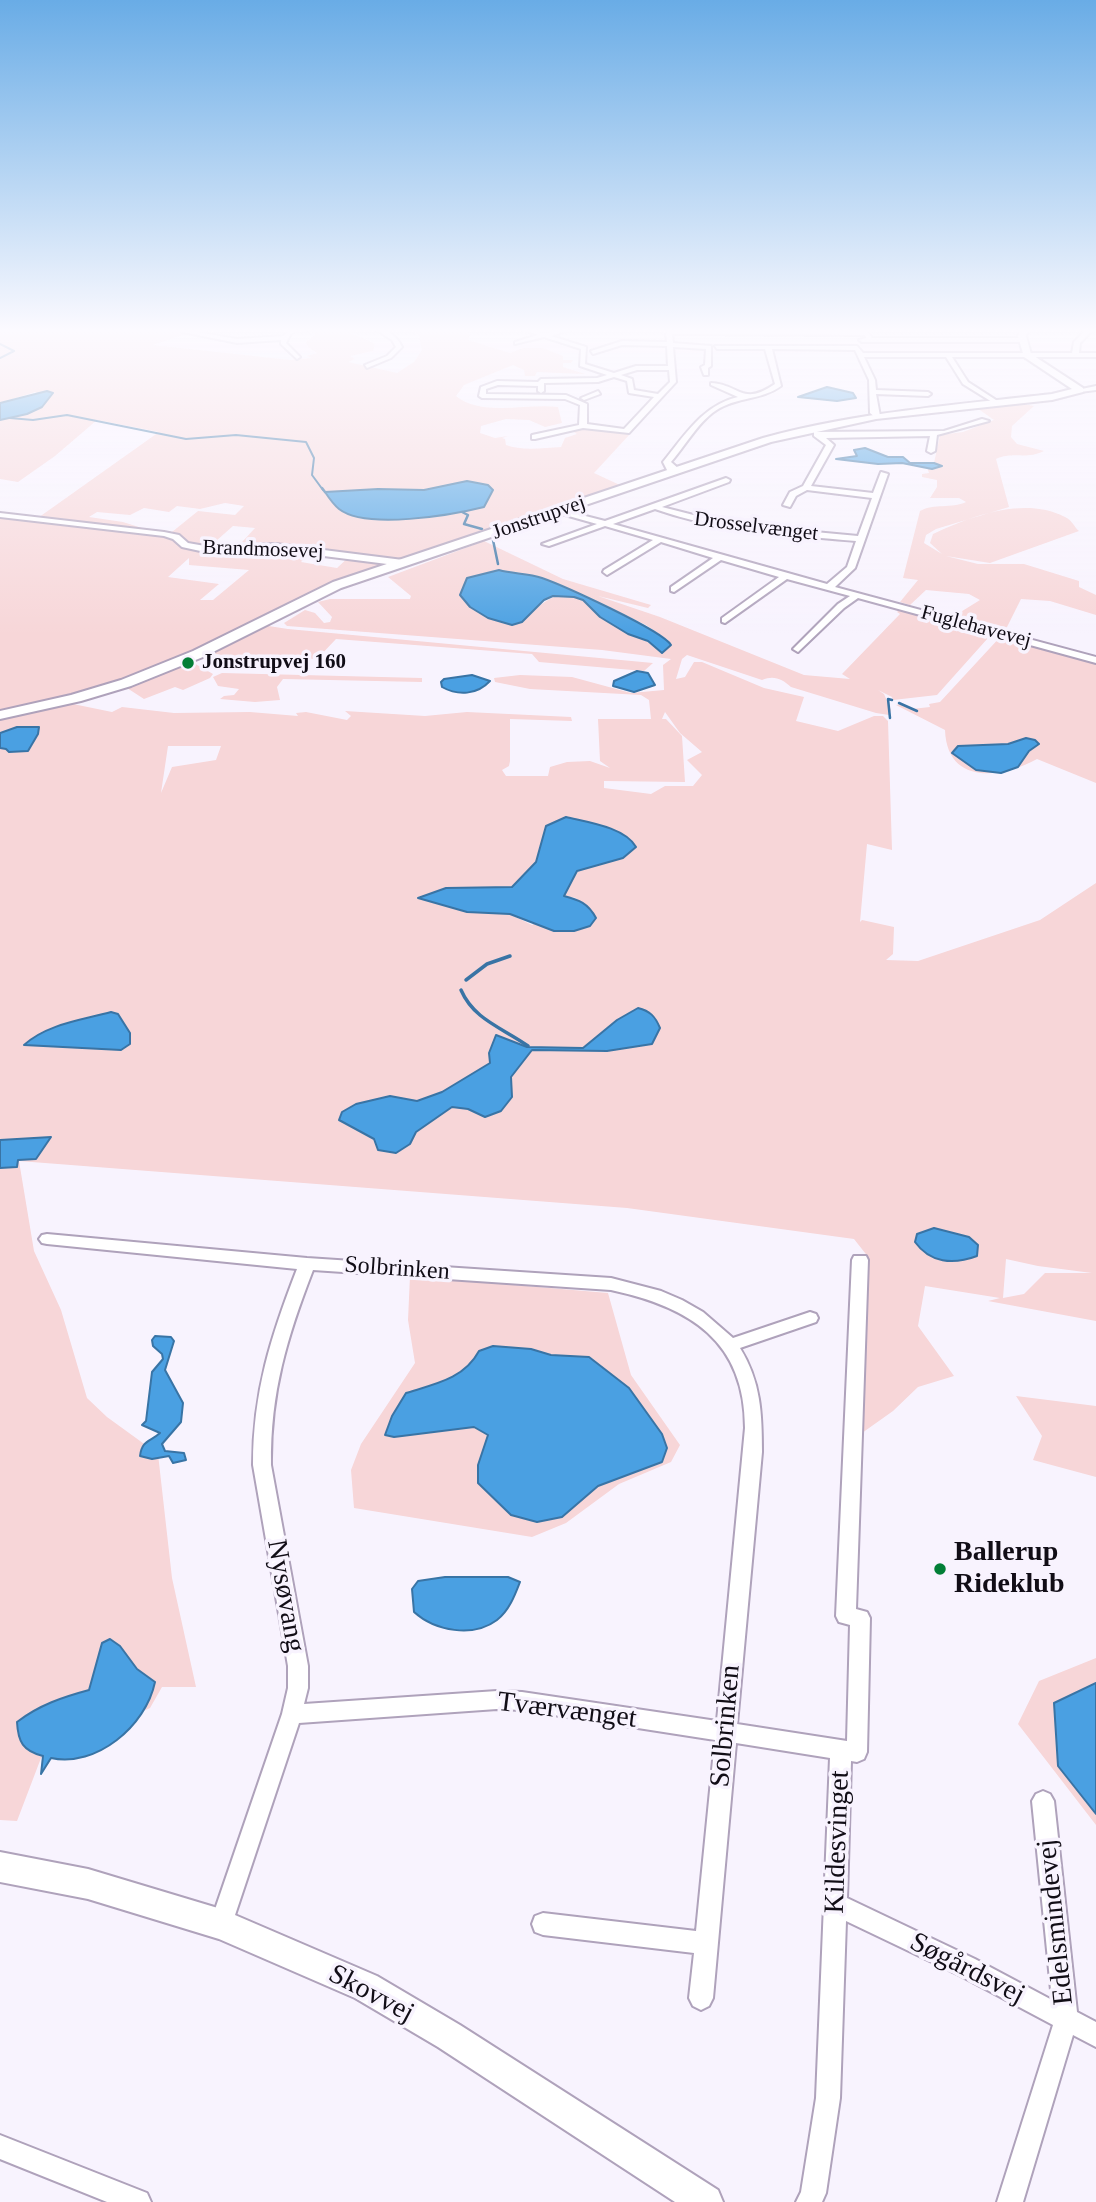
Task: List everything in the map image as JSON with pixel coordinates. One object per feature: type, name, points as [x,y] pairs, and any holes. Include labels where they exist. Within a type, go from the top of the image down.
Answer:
[{"type":"street","points":[[535,438],[564,431]]},
{"type":"street","points":[[677,471],[670,468],[667,462],[694,431]]},
{"type":"street","name":"Jonstrupvej","points":[[0,715],[76,698],[145,676],[198,654],[306,598],[403,563],[802,431]]},
{"type":"street","points":[[806,488],[829,449],[829,442],[811,431]]},
{"type":"street","points":[[822,436],[934,434],[955,431]]},
{"type":"street","points":[[931,452],[934,434]]},
{"type":"street","points":[[829,587],[848,573],[884,474]]},
{"type":"street","points":[[546,544],[726,480]]},
{"type":"street","points":[[787,505],[793,494],[806,488],[875,496]]},
{"type":"street","name":"Drosselvænget","points":[[653,506],[708,523],[860,539]]},
{"type":"street","name":"Fuglehavevej","points":[[561,511],[786,576],[1096,660]]},
{"type":"street","name":"Brandmosevej","points":[[0,515],[164,534],[176,537],[185,545],[205,550],[275,547],[403,563]]},
{"type":"street","points":[[607,572],[659,540]]},
{"type":"street","points":[[674,589],[720,557]]},
{"type":"street","points":[[725,620],[786,576]]},
{"type":"street","points":[[798,649],[841,606],[857,595]]},
{"type":"street","name":"Solbrinken","points":[[47,1239],[307,1264],[584,1282],[634,1288],[668,1300],[698,1316],[729,1346],[741,1364],[749,1384],[753,1405],[753,1440],[701,1998]]},
{"type":"street","name":"Kildesvinget","points":[[809,2202],[813,2193],[828,2098],[841,1749],[857,1752],[860,1618],[846,1616],[860,1260]]},
{"type":"street","name":"Nysøvang","points":[[221,1924],[292,1714],[298,1688],[298,1666],[262,1465],[260,1432],[268,1373],[307,1264]]},
{"type":"street","points":[[729,1346],[810,1318]]},
{"type":"street","name":"Tværvænget","points":[[292,1714],[497,1700],[522,1701],[841,1749]]},
{"type":"street","name":"Edelsmindevej","points":[[1010,2202],[1066,2019],[1043,1801]]},
{"type":"street","name":"Skovvej","points":[[0,1867],[88,1884],[221,1924],[366,1987],[449,2036],[706,2202]]},
{"type":"street","name":"Søgårdsvej","points":[[837,1905],[967,1967],[1096,2035]]},
{"type":"street","points":[[543,1924],[706,1943]]},
{"type":"street","points":[[0,2147],[138,2202]]},
{"type":"shaded area","points":[[0,431],[84,431],[18,482],[0,479]]},
{"type":"shaded area","points":[[153,431],[480,431],[480,433],[495,438],[508,436],[502,438],[505,439],[506,445],[533,449],[561,447],[565,438],[577,434],[572,431],[630,434],[594,473],[622,486],[404,560],[242,542],[255,528],[233,526],[216,541],[311,551],[301,562],[337,568],[350,556],[385,560],[389,567],[298,598],[195,654],[108,687],[0,711],[0,515],[35,520],[159,432]],"holes":[[[467,481],[493,490],[488,496],[325,493],[378,489],[424,490]],[[225,503],[244,506],[235,515],[198,511],[167,536],[123,522],[89,517],[97,512],[130,515],[144,508],[169,512],[177,506],[200,509]],[[189,558],[189,565],[249,570],[213,600],[200,600],[219,584],[168,577]]]},
{"type":"shaded area","points":[[966,431],[1012,431],[1011,437],[1017,444],[1044,451],[996,459],[1009,507],[986,514],[1016,508],[1033,508],[1068,519],[1079,531],[990,563],[946,556],[978,564],[1024,564],[1079,581],[1079,587],[1096,595],[1096,615],[1050,601],[1021,599],[1004,633],[951,618],[980,600],[969,594],[926,590],[910,605],[900,602],[918,580],[903,578],[920,511],[966,502],[959,498],[930,498],[937,487],[937,480],[922,477],[922,474],[929,473],[927,467],[936,469],[942,466],[934,463],[940,435]],"holes":[[[972,518],[933,534],[930,543],[942,554],[924,543],[926,535],[936,529]]]},
{"type":"shaded area","points":[[484,541],[563,579],[651,605],[648,608],[598,596],[660,617],[804,675],[850,679],[842,674],[900,614],[897,612],[901,608],[997,633],[992,639],[988,638],[937,695],[893,700],[892,697],[878,690],[884,694],[891,710],[889,715],[791,687],[778,679],[762,680],[687,655],[682,659],[676,679],[685,677],[694,662],[702,662],[764,688],[804,697],[796,721],[838,731],[874,716],[883,716],[888,721],[892,850],[867,844],[860,922],[862,920],[894,927],[893,954],[886,960],[918,961],[1040,920],[1096,883],[1096,1321],[988,1301],[1000,1298],[925,1286],[918,1326],[954,1376],[918,1387],[893,1411],[862,1433],[860,1275],[869,1258],[854,1239],[627,1208],[19,1161],[34,1251],[61,1310],[87,1398],[107,1417],[158,1454],[172,1578],[196,1687],[162,1687],[150,1708],[41,1758],[17,1821],[0,1820],[0,717],[73,704],[112,712],[122,707],[174,713],[250,712],[298,716],[296,713],[306,712],[347,720],[351,716],[345,711],[425,716],[467,712],[571,717],[572,721],[510,719],[510,761],[509,766],[502,770],[506,776],[548,776],[550,767],[567,762],[590,761],[610,768],[600,761],[598,719],[651,719],[649,700],[641,695],[530,689],[495,682],[494,678],[520,675],[572,677],[631,693],[664,690],[663,665],[671,659],[602,650],[287,626],[284,623],[305,610],[315,613],[324,623],[330,622],[332,617],[318,602],[330,599],[410,599],[411,596],[388,577]],"holes":[[[499,570],[540,577],[646,625],[668,640],[657,648],[613,625],[583,600],[567,595],[547,600],[530,615],[488,618],[470,607],[460,595],[465,582]],[[665,712],[680,733],[702,752],[687,760],[702,775],[693,786],[665,786],[651,794],[604,788],[604,781],[685,782],[682,736],[666,719],[662,719]],[[168,746],[221,746],[216,760],[172,767],[161,793]],[[591,823],[632,840],[636,847],[623,858],[578,871],[563,896],[577,898],[532,925],[510,914],[467,912],[419,898],[446,888],[512,887],[536,862],[546,826]],[[1006,1259],[1092,1273],[1045,1273],[1024,1294],[1003,1298]]]},
{"type":"shaded area","points":[[262,625],[653,663],[644,671],[539,662],[532,654],[336,639],[318,658],[310,659],[303,668],[262,664],[209,653]]},
{"type":"shaded area","points":[[1002,635],[1096,661],[1096,783],[1037,759],[1008,771],[978,773],[965,769],[955,761],[948,748],[945,730],[896,705],[912,709],[930,707],[929,704],[940,702]]},
{"type":"shaded area","points":[[192,662],[213,674],[210,678],[183,690],[175,687],[144,699],[127,688]]},
{"type":"shaded area","points":[[222,673],[422,678],[422,682],[283,679],[277,687],[280,700],[255,702],[220,699],[234,695],[239,689],[218,686],[213,677]]},
{"type":"shaded area","points":[[410,1276],[608,1293],[631,1375],[680,1445],[671,1462],[619,1484],[566,1523],[532,1537],[354,1508],[351,1470],[361,1444],[415,1363],[408,1320]]},
{"type":"shaded area","points":[[1016,1396],[1096,1406],[1096,1477],[1033,1460],[1042,1436]]},
{"type":"shaded area","points":[[1096,1658],[1096,1825],[1018,1724],[1039,1681]]},
{"type":"water","points":[[865,448],[888,457],[903,457],[910,463],[934,463],[942,466],[932,469],[902,463],[878,464],[836,459],[857,456],[854,450]]},
{"type":"water","points":[[467,481],[488,485],[493,490],[484,507],[410,519],[369,519],[352,515],[339,509],[325,492],[424,490]]},
{"type":"water","points":[[499,570],[537,576],[569,589],[632,619],[671,645],[662,653],[648,641],[628,634],[600,617],[583,600],[574,597],[553,596],[544,600],[522,622],[512,625],[488,618],[470,607],[460,595],[467,578]]},
{"type":"water","points":[[637,671],[648,673],[655,685],[634,692],[613,686],[614,681]]},
{"type":"water","points":[[472,675],[490,681],[485,686],[467,693],[442,687],[441,682],[444,679]]},
{"type":"water","points":[[17,727],[39,727],[28,751],[9,752],[0,748],[0,733]]},
{"type":"water","points":[[1026,738],[1039,744],[1029,751],[1018,767],[1001,773],[976,770],[952,753],[958,746],[1008,744]]},
{"type":"water","points":[[566,817],[614,830],[631,840],[636,847],[623,858],[577,871],[564,896],[579,901],[590,909],[596,918],[590,926],[574,931],[554,931],[510,914],[467,912],[418,898],[446,888],[512,887],[536,862],[546,826]]},
{"type":"water","points":[[638,1008],[652,1015],[660,1028],[652,1044],[607,1051],[532,1050],[511,1077],[512,1097],[501,1111],[485,1117],[468,1109],[452,1107],[416,1132],[410,1144],[396,1153],[378,1150],[374,1139],[339,1120],[342,1112],[356,1104],[390,1096],[417,1101],[442,1092],[490,1063],[489,1053],[496,1035],[527,1047],[583,1048],[617,1020]]},
{"type":"water","points":[[111,1012],[118,1014],[130,1033],[130,1044],[121,1050],[24,1045],[54,1027]]},
{"type":"water","points":[[51,1137],[36,1159],[18,1160],[17,1167],[0,1168],[0,1140]]},
{"type":"water","points":[[934,1228],[969,1237],[978,1245],[977,1256],[951,1261],[928,1254],[915,1242],[917,1234]]},
{"type":"water","points":[[155,1336],[171,1337],[174,1341],[165,1370],[183,1403],[181,1422],[162,1444],[165,1451],[184,1453],[186,1460],[173,1463],[169,1456],[152,1459],[140,1456],[145,1444],[160,1433],[142,1425],[146,1421],[152,1372],[163,1359],[162,1354],[153,1346],[152,1340]]},
{"type":"water","points":[[493,1346],[531,1349],[551,1355],[589,1357],[629,1388],[662,1434],[667,1448],[662,1462],[598,1486],[562,1517],[537,1522],[511,1515],[478,1483],[478,1465],[488,1435],[474,1427],[394,1437],[385,1435],[392,1416],[406,1393],[448,1379],[465,1368],[479,1351]]},
{"type":"water","points":[[445,1577],[508,1577],[520,1582],[508,1607],[497,1620],[477,1629],[454,1630],[432,1624],[414,1612],[412,1589],[418,1581]]},
{"type":"water","points":[[110,1639],[120,1646],[137,1669],[155,1682],[150,1698],[130,1728],[116,1740],[85,1757],[51,1758],[41,1774],[43,1756],[23,1745],[17,1722],[52,1702],[89,1690],[102,1643]]},
{"type":"water","points":[[1096,1683],[1096,1814],[1058,1766],[1054,1703]]},
{"type":"waterway","points":[[145,431],[186,439],[236,435],[306,442],[314,458],[312,475],[323,490]]},
{"type":"waterway","points":[[322,488],[325,492]]},
{"type":"waterway","points":[[462,512],[468,515],[464,524],[482,529]]},
{"type":"waterway","points":[[493,540],[498,564]]},
{"type":"waterway","points":[[890,718],[888,699],[892,700]]},
{"type":"waterway","points":[[899,703],[917,711]]},
{"type":"waterway","points":[[466,980],[487,964],[510,956]]},
{"type":"waterway","points":[[461,990],[481,1016],[528,1046]]},
{"type":"place","name":"Jonstrupvej 160","points":[[188,663]]},
{"type":"place","name":"Ballerup Rideklub","points":[[940,1569]]}]
